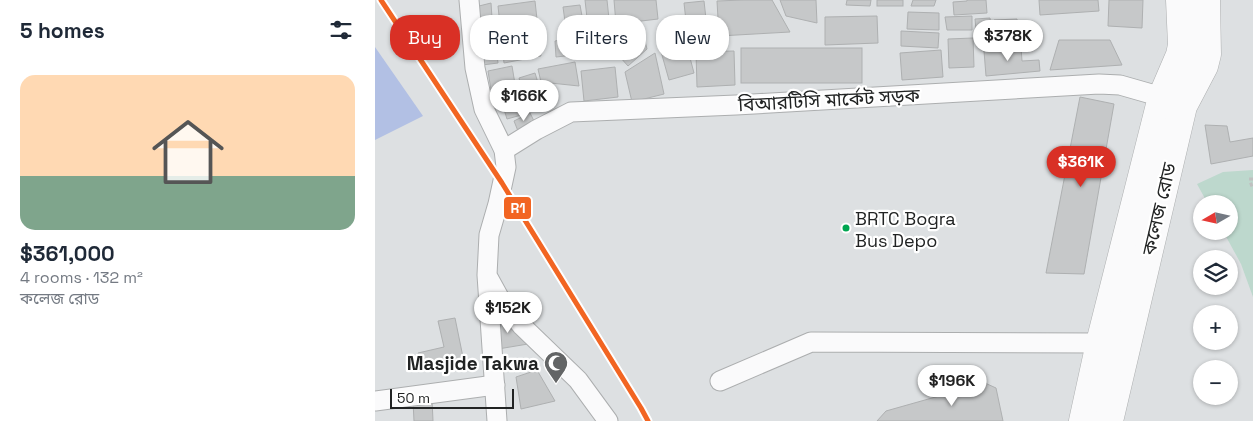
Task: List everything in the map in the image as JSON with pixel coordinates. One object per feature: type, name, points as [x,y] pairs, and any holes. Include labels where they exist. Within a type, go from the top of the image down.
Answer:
[{"type":"highway","name":"কলেজ রোড","points":[[1109,421],[1131,274],[1162,146],[1162,96],[1180,56],[1182,44],[1180,0]]},
{"type":"highway","name":"কলেজ রোড","points":[[1162,146],[1204,66],[1207,54],[1206,0]]},
{"type":"highway","name":"কলেজ রোড","points":[[1083,421],[1100,342],[1131,274]]},
{"type":"street","points":[[469,0],[475,68],[484,110],[504,150],[506,167],[489,236],[487,274],[497,421]]},
{"type":"street","name":"বিআরটিসি মার্কেট সড়ক","points":[[504,150],[535,130],[571,112],[746,105],[1099,84],[1120,85],[1162,96]]},
{"type":"street","points":[[487,274],[500,299],[522,326],[578,380],[608,421]]},
{"type":"street","points":[[720,380],[811,342],[1100,342]]},
{"type":"street","points":[[375,401],[495,385]]},
{"type":"path","points":[[1253,179],[1249,179],[1253,189]]},
{"type":"green space","points":[[1253,170],[1253,297],[1238,258],[1238,250],[1233,250],[1228,240],[1238,240],[1238,195],[1203,195],[1197,184],[1223,172]]},
{"type":"water","points":[[375,47],[423,116],[375,140]]},
{"type":"building","points":[[585,0],[607,0],[609,15],[587,15]]},
{"type":"building","points":[[614,0],[656,0],[658,15],[656,19],[646,20],[646,15],[615,15]]},
{"type":"building","points":[[772,0],[790,32],[729,35],[729,15],[718,15],[717,1]]},
{"type":"building","points":[[780,0],[816,0],[817,23],[786,16]]},
{"type":"building","points":[[847,0],[871,0],[870,6],[846,5]]},
{"type":"building","points":[[877,0],[903,0],[903,6],[877,6]]},
{"type":"building","points":[[913,0],[936,0],[934,6],[911,6]]},
{"type":"building","points":[[986,0],[987,13],[954,15],[953,2]]},
{"type":"building","points":[[1039,0],[1098,0],[1099,11],[1040,15]]},
{"type":"building","points":[[1109,0],[1143,0],[1142,28],[1108,26]]},
{"type":"building","points":[[535,1],[537,15],[499,15],[498,6]]},
{"type":"building","points":[[704,1],[706,15],[685,15],[684,3]]},
{"type":"building","points":[[491,3],[492,15],[476,15],[475,7]]},
{"type":"building","points":[[580,5],[582,15],[564,15],[563,7]]},
{"type":"building","points":[[908,12],[939,13],[939,30],[907,29]]},
{"type":"building","points":[[877,16],[878,43],[825,45],[825,17]]},
{"type":"building","points":[[972,16],[972,30],[947,30],[945,17]]},
{"type":"building","points":[[990,18],[992,39],[977,41],[975,19]]},
{"type":"building","points":[[1017,19],[1018,39],[995,40],[994,20]]},
{"type":"building","points":[[901,31],[939,33],[938,48],[901,46]]},
{"type":"building","points":[[973,38],[974,67],[949,68],[948,39]]},
{"type":"building","points":[[1059,40],[1110,40],[1122,65],[1050,70]]},
{"type":"building","points":[[555,41],[557,41],[556,57]]},
{"type":"building","points":[[1021,47],[1022,61],[1039,60],[1040,71],[986,76],[984,51]]},
{"type":"building","points":[[741,48],[862,48],[862,83],[741,83]]},
{"type":"building","points":[[941,50],[943,77],[902,80],[900,53]]},
{"type":"building","points":[[729,51],[734,51],[735,85],[697,87],[696,60],[729,60]]},
{"type":"building","points":[[655,53],[664,94],[632,102],[625,72]]},
{"type":"building","points":[[481,60],[498,60],[498,63],[482,65]]},
{"type":"building","points":[[504,60],[520,60],[504,63]]},
{"type":"building","points":[[623,60],[635,60],[628,66]]},
{"type":"building","points":[[663,60],[691,60],[694,73],[669,80]]},
{"type":"building","points":[[575,62],[579,86],[541,82],[538,69]]},
{"type":"building","points":[[512,66],[515,84],[491,90],[488,71]]},
{"type":"building","points":[[615,67],[618,97],[584,101],[581,71]]},
{"type":"building","points":[[535,73],[545,106],[528,111],[519,78]]},
{"type":"building","points":[[514,88],[516,98],[501,102],[499,92]]},
{"type":"building","points":[[1080,97],[1114,104],[1084,274],[1046,273]]},
{"type":"building","points":[[521,100],[525,114],[507,119],[503,106]]},
{"type":"building","points":[[530,113],[535,123],[518,131],[514,121]]},
{"type":"building","points":[[1205,125],[1227,126],[1230,142],[1253,138],[1253,156],[1211,164]]},
{"type":"building","points":[[505,316],[528,344],[498,349],[495,318]]},
{"type":"building","points":[[455,318],[464,362],[421,371],[418,353],[444,347],[438,321]]},
{"type":"building","points":[[537,370],[555,401],[521,409],[516,377]]},
{"type":"building","points":[[985,383],[996,388],[1003,421],[877,421],[886,411]]},
{"type":"building","points":[[432,399],[433,421],[414,421],[413,401]]},
{"type":"transit line","name":"R1","points":[[381,0],[502,183],[648,421]]},
{"type":"place","name":"BRTC Bogra Bus Depo","points":[[846,228]]},
{"type":"place","name":"Masjide Takwa","points":[[556,384]]}]
